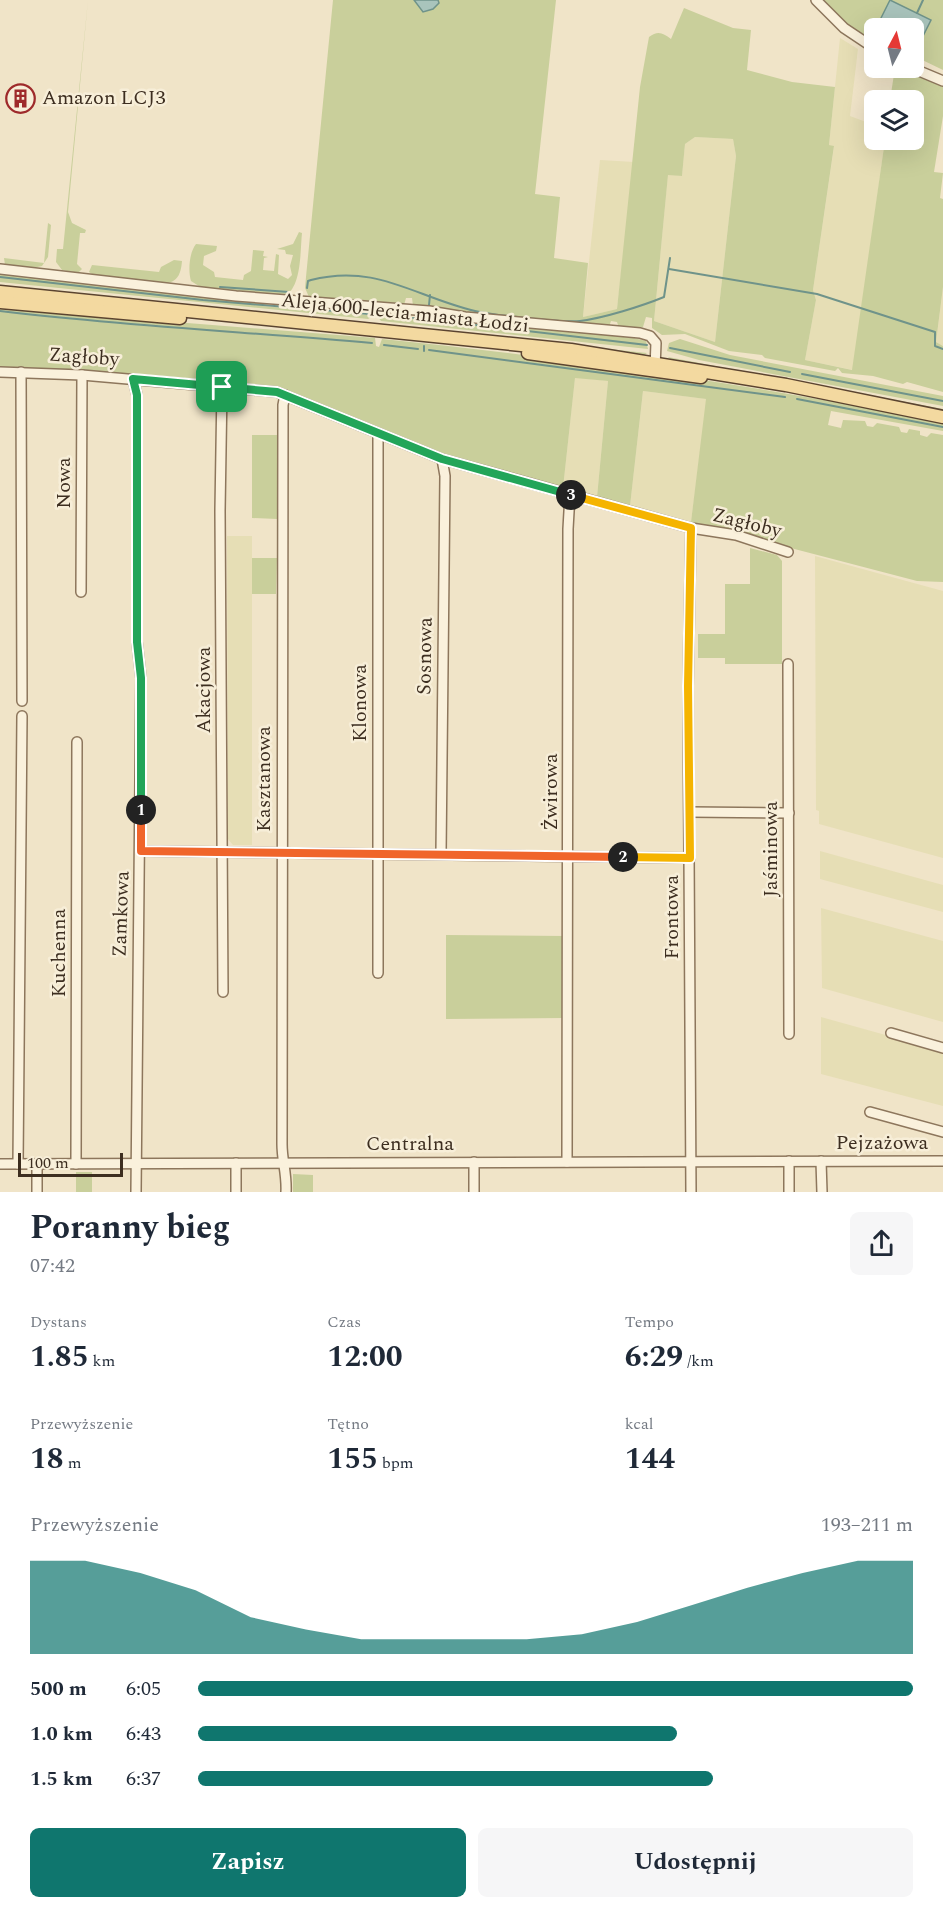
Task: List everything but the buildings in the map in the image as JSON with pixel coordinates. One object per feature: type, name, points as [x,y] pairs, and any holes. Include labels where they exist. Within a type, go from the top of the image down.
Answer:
[{"type":"main road","name":"Aleja 600-lecia miasta Łodzi","points":[[0,292],[404,332],[656,366],[803,390],[943,417]]},
{"type":"main road","name":"Aleja 600-lecia miasta Łodzi","points":[[0,302],[454,343],[656,366]]},
{"type":"street","points":[[816,0],[844,28],[864,41]]},
{"type":"street","points":[[924,73],[943,81]]},
{"type":"street","points":[[0,269],[236,296],[436,312],[476,318],[640,333],[651,336],[656,343],[656,366]]},
{"type":"street","name":"Zagłoby","points":[[0,372],[82,375],[271,391],[442,459],[691,528],[736,535],[788,552]]},
{"type":"street","points":[[21,372],[22,701]]},
{"type":"street","name":"Nowa","points":[[81,592],[82,375]]},
{"type":"street","name":"Zamkowa","points":[[133,379],[137,395],[137,642],[141,678],[136,1192]]},
{"type":"street","name":"Akacjowa","points":[[222,387],[224,992]]},
{"type":"street","name":"Kasztanowa","points":[[285,395],[283,405],[282,1157],[286,1163],[286,1192]]},
{"type":"street","name":"Klonowa","points":[[378,434],[378,973]]},
{"type":"street","name":"Sosnowa","points":[[441,854],[445,476],[442,459]]},
{"type":"street","name":"Żwirowa","points":[[567,1162],[568,529],[570,494]]},
{"type":"street","name":"Frontowa","points":[[691,528],[691,1192]]},
{"type":"street","name":"Jaśminowa","points":[[788,664],[789,1034]]},
{"type":"street","points":[[18,1164],[22,716]]},
{"type":"street","name":"Kuchenna","points":[[76,1164],[77,742]]},
{"type":"street","points":[[690,812],[789,813]]},
{"type":"street","points":[[141,851],[690,858]]},
{"type":"street","points":[[891,1034],[943,1048]]},
{"type":"street","points":[[870,1112],[943,1132]]},
{"type":"street","points":[[789,1161],[789,1192]]},
{"type":"street","points":[[821,1161],[822,1192]]},
{"type":"street","name":"Centralna","points":[[0,1164],[821,1161]]},
{"type":"street","name":"Pejzażowa","points":[[821,1161],[943,1161]]},
{"type":"street","points":[[474,1162],[474,1192]]},
{"type":"street","points":[[236,1163],[236,1192]]},
{"type":"street","points":[[36,1192],[37,1164]]},
{"type":"shaded area","points":[[840,38],[858,49],[850,116],[864,121],[864,150],[884,150],[853,370],[805,360],[816,300],[813,290],[834,147],[829,145]]},
{"type":"shaded area","points":[[695,137],[733,139],[736,156],[715,342],[654,321],[668,174],[682,176],[685,144]]},
{"type":"shaded area","points":[[600,160],[634,162],[617,309],[583,317]]},
{"type":"shaded area","points":[[943,287],[943,346],[936,342]]},
{"type":"shaded area","points":[[575,377],[608,381],[597,497],[563,488]]},
{"type":"shaded area","points":[[643,391],[707,399],[691,522],[630,506]]},
{"type":"shaded area","points":[[227,536],[252,536],[252,845],[233,845],[228,839]]},
{"type":"shaded area","points":[[815,556],[943,591],[943,858],[819,824],[819,811],[816,810]]},
{"type":"shaded area","points":[[820,851],[943,885],[943,912],[820,879]]},
{"type":"shaded area","points":[[821,908],[943,941],[943,1022],[822,988]]},
{"type":"shaded area","points":[[821,1017],[943,1051],[943,1106],[821,1074]]},
{"type":"green space","points":[[88,0],[68,212],[72,223],[86,230],[85,233],[80,233],[77,264],[82,269],[78,273],[62,270],[56,262],[57,249],[63,249]]},
{"type":"green space","points":[[333,0],[556,0],[535,194],[560,197],[554,258],[588,263],[583,317],[617,309],[640,87],[649,37],[660,33],[671,39],[684,8],[733,28],[751,30],[747,70],[792,82],[835,87],[829,145],[834,146],[813,290],[816,300],[805,360],[852,370],[884,150],[924,150],[924,90],[892,90],[893,78],[924,77],[943,85],[943,116],[934,172],[943,173],[940,198],[943,199],[943,287],[936,342],[943,346],[943,392],[907,382],[903,384],[873,376],[842,373],[838,368],[835,371],[765,358],[762,355],[729,351],[685,334],[662,335],[652,328],[652,318],[646,317],[643,327],[619,328],[617,322],[611,321],[609,327],[413,306],[412,298],[406,298],[404,305],[363,303],[362,299],[358,301],[309,297],[305,288]],"holes":[[[695,137],[733,139],[736,156],[715,342],[654,321],[668,175],[682,176],[685,144]]]},
{"type":"green space","points":[[824,0],[943,0],[943,70],[924,61],[924,18],[864,18],[864,34],[843,25]]},
{"type":"green space","points":[[48,223],[51,225],[48,257],[44,263]]},
{"type":"green space","points":[[299,232],[302,233],[297,276],[291,291],[285,296],[202,288],[191,281],[190,262],[196,244],[217,246],[216,251],[204,256],[203,265],[214,272],[215,277],[243,280],[244,275],[251,271],[253,250],[264,251],[263,256],[268,257],[264,258],[263,270],[274,271],[276,254],[279,255],[278,274],[288,279],[292,275],[290,266],[293,255],[286,254],[285,250],[277,249],[293,244]]},
{"type":"green space","points":[[4,258],[44,263],[42,266],[33,268],[5,265]]},
{"type":"green space","points":[[174,260],[182,261],[180,272],[177,278],[167,283],[95,276],[89,272],[92,265],[159,272],[161,267]]},
{"type":"green space","points":[[0,272],[262,301],[262,306],[368,315],[369,311],[373,316],[368,319],[0,282]]},
{"type":"green space","points":[[0,285],[647,353],[643,356],[0,287]]},
{"type":"green space","points":[[0,308],[375,338],[376,346],[379,347],[382,339],[523,355],[734,385],[943,422],[943,431],[831,411],[828,425],[841,428],[843,420],[865,421],[867,426],[873,427],[877,423],[899,427],[901,432],[907,433],[909,429],[920,431],[920,435],[927,437],[931,433],[943,435],[943,582],[917,581],[691,522],[706,399],[643,391],[630,506],[597,497],[608,381],[575,378],[563,488],[442,456],[280,390],[0,369]]},
{"type":"green space","points":[[381,312],[381,316],[422,319],[422,316],[430,317],[432,321],[475,326],[476,322],[634,338],[646,341],[648,349],[381,321],[377,316]]},
{"type":"green space","points":[[680,339],[730,355],[943,396],[943,406],[699,360],[667,351],[669,343]]},
{"type":"green space","points":[[668,357],[943,409],[943,412],[672,361]]},
{"type":"green space","points":[[252,435],[278,435],[277,519],[252,518]]},
{"type":"green space","points":[[750,548],[777,555],[782,561],[782,664],[725,664],[725,658],[698,658],[698,634],[725,634],[725,584],[750,584]]},
{"type":"green space","points":[[252,558],[277,558],[276,594],[252,594]]},
{"type":"green space","points":[[446,935],[565,936],[563,1018],[446,1019]]},
{"type":"green space","points":[[76,1172],[92,1172],[92,1192],[76,1192]]},
{"type":"green space","points":[[293,1174],[313,1175],[313,1192],[293,1192]]},
{"type":"water","points":[[414,0],[438,0],[439,3],[433,9],[423,12]]},
{"type":"water","points":[[890,0],[931,20],[924,34],[924,18],[881,18]]},
{"type":"waterway","points":[[917,13],[923,0]]},
{"type":"waterway","points":[[307,288],[308,281],[311,280],[334,276],[356,276],[395,284],[475,311],[496,315],[580,321],[623,311],[664,297],[670,258]]},
{"type":"waterway","points":[[669,269],[817,294],[935,332],[935,346],[943,349]]},
{"type":"waterway","points":[[0,277],[203,300],[369,314]]},
{"type":"waterway","points":[[220,287],[289,292]]},
{"type":"waterway","points":[[429,305],[430,295]]},
{"type":"waterway","points":[[0,311],[140,325],[372,343]]},
{"type":"waterway","points":[[381,315],[422,319]]},
{"type":"waterway","points":[[427,317],[427,323]]},
{"type":"waterway","points":[[432,320],[647,345]]},
{"type":"waterway","points":[[384,345],[418,349]]},
{"type":"waterway","points":[[424,346],[424,351]]},
{"type":"waterway","points":[[670,348],[790,372]]},
{"type":"waterway","points":[[429,350],[785,397]]},
{"type":"waterway","points":[[802,374],[943,401]]},
{"type":"waterway","points":[[797,399],[943,427]]},
{"type":"place","name":"Amazon LCJ3","points":[[21,98]]},
{"type":"route","points":[[133,379],[222,387],[277,392],[442,459],[691,528],[688,686],[690,858],[141,851],[141,678],[137,642],[137,395],[133,379]]}]
